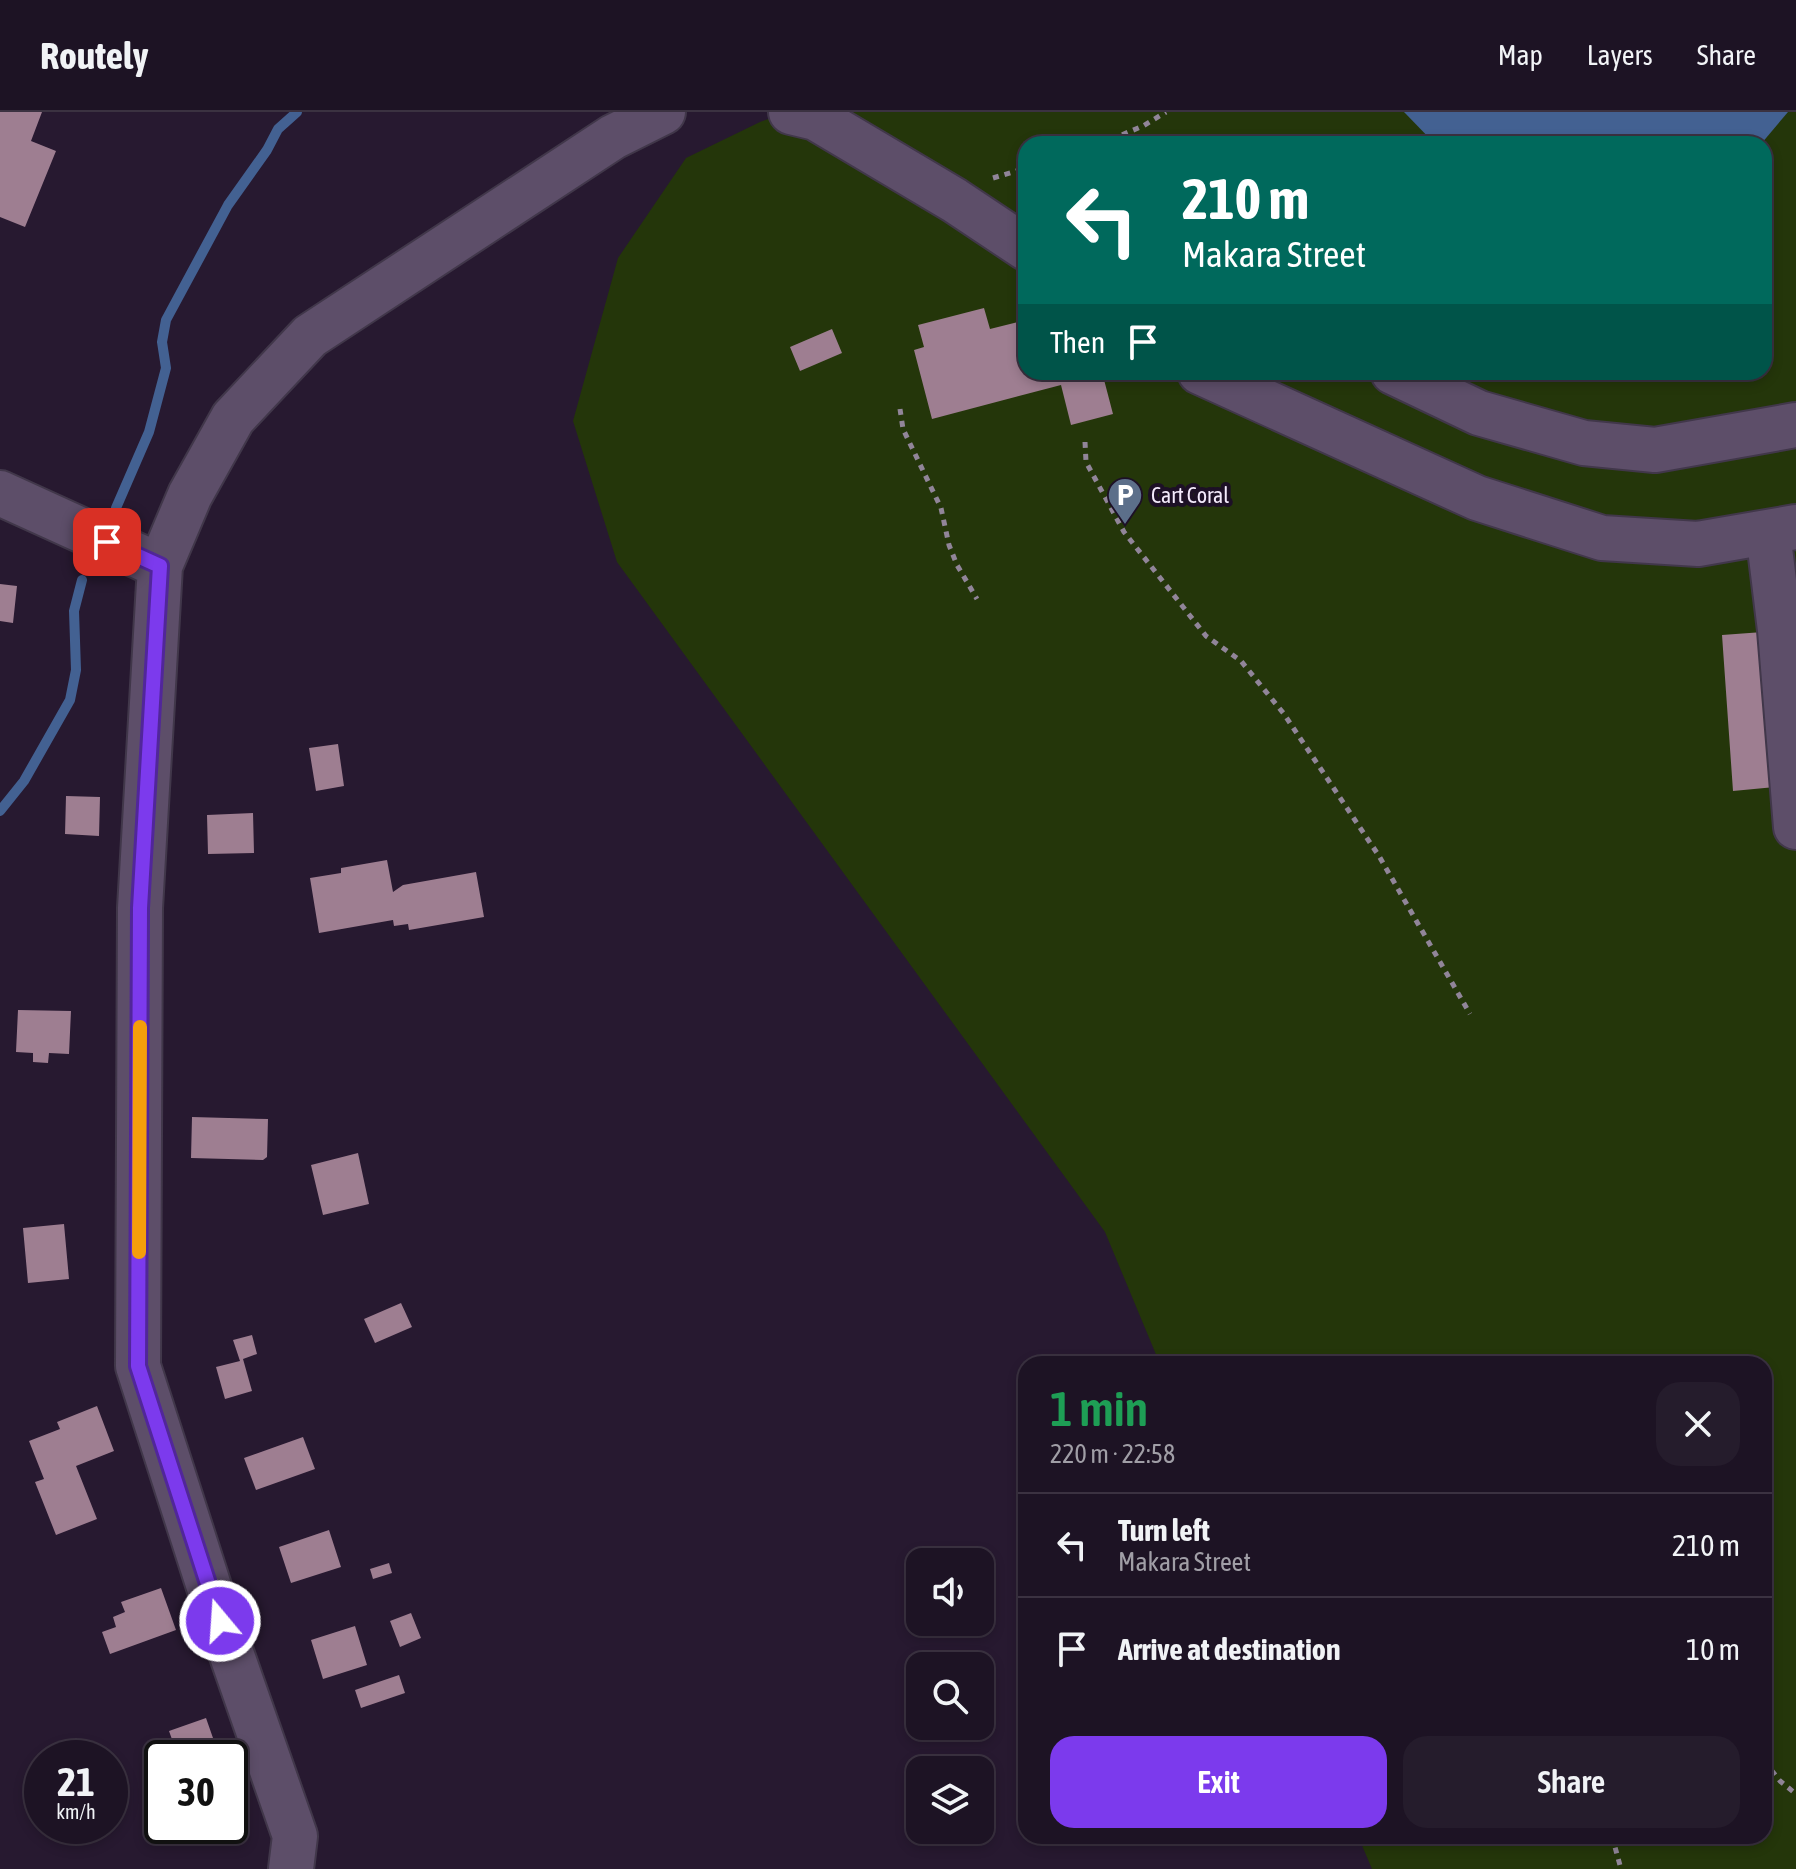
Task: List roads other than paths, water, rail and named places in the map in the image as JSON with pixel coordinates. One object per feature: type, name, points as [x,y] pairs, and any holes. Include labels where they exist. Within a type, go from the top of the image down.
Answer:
[{"type":"street","points":[[291,1869],[295,1836],[220,1621],[138,1366],[140,908],[160,566],[190,495],[233,418],[310,336],[613,137],[663,112]]},
{"type":"street","points":[[791,112],[816,118],[954,200],[1018,243]]},
{"type":"street","points":[[1218,380],[1477,498],[1602,538],[1698,544],[1782,530],[1780,630],[1796,827]]},
{"type":"street","points":[[1410,380],[1479,413],[1584,443],[1655,450],[1796,425]]},
{"type":"street","points":[[0,493],[160,566]]},
{"type":"water","points":[[1404,112],[1788,112],[1768,136],[1427,136]]},
{"type":"waterway","points":[[116,508],[149,432],[166,368],[162,342],[166,320],[228,205],[278,129],[297,112]]},
{"type":"waterway","points":[[0,811],[24,781],[70,700],[76,670],[74,611],[82,580]]},
{"type":"place","name":"Cart Coral","points":[[1125,526]]}]
